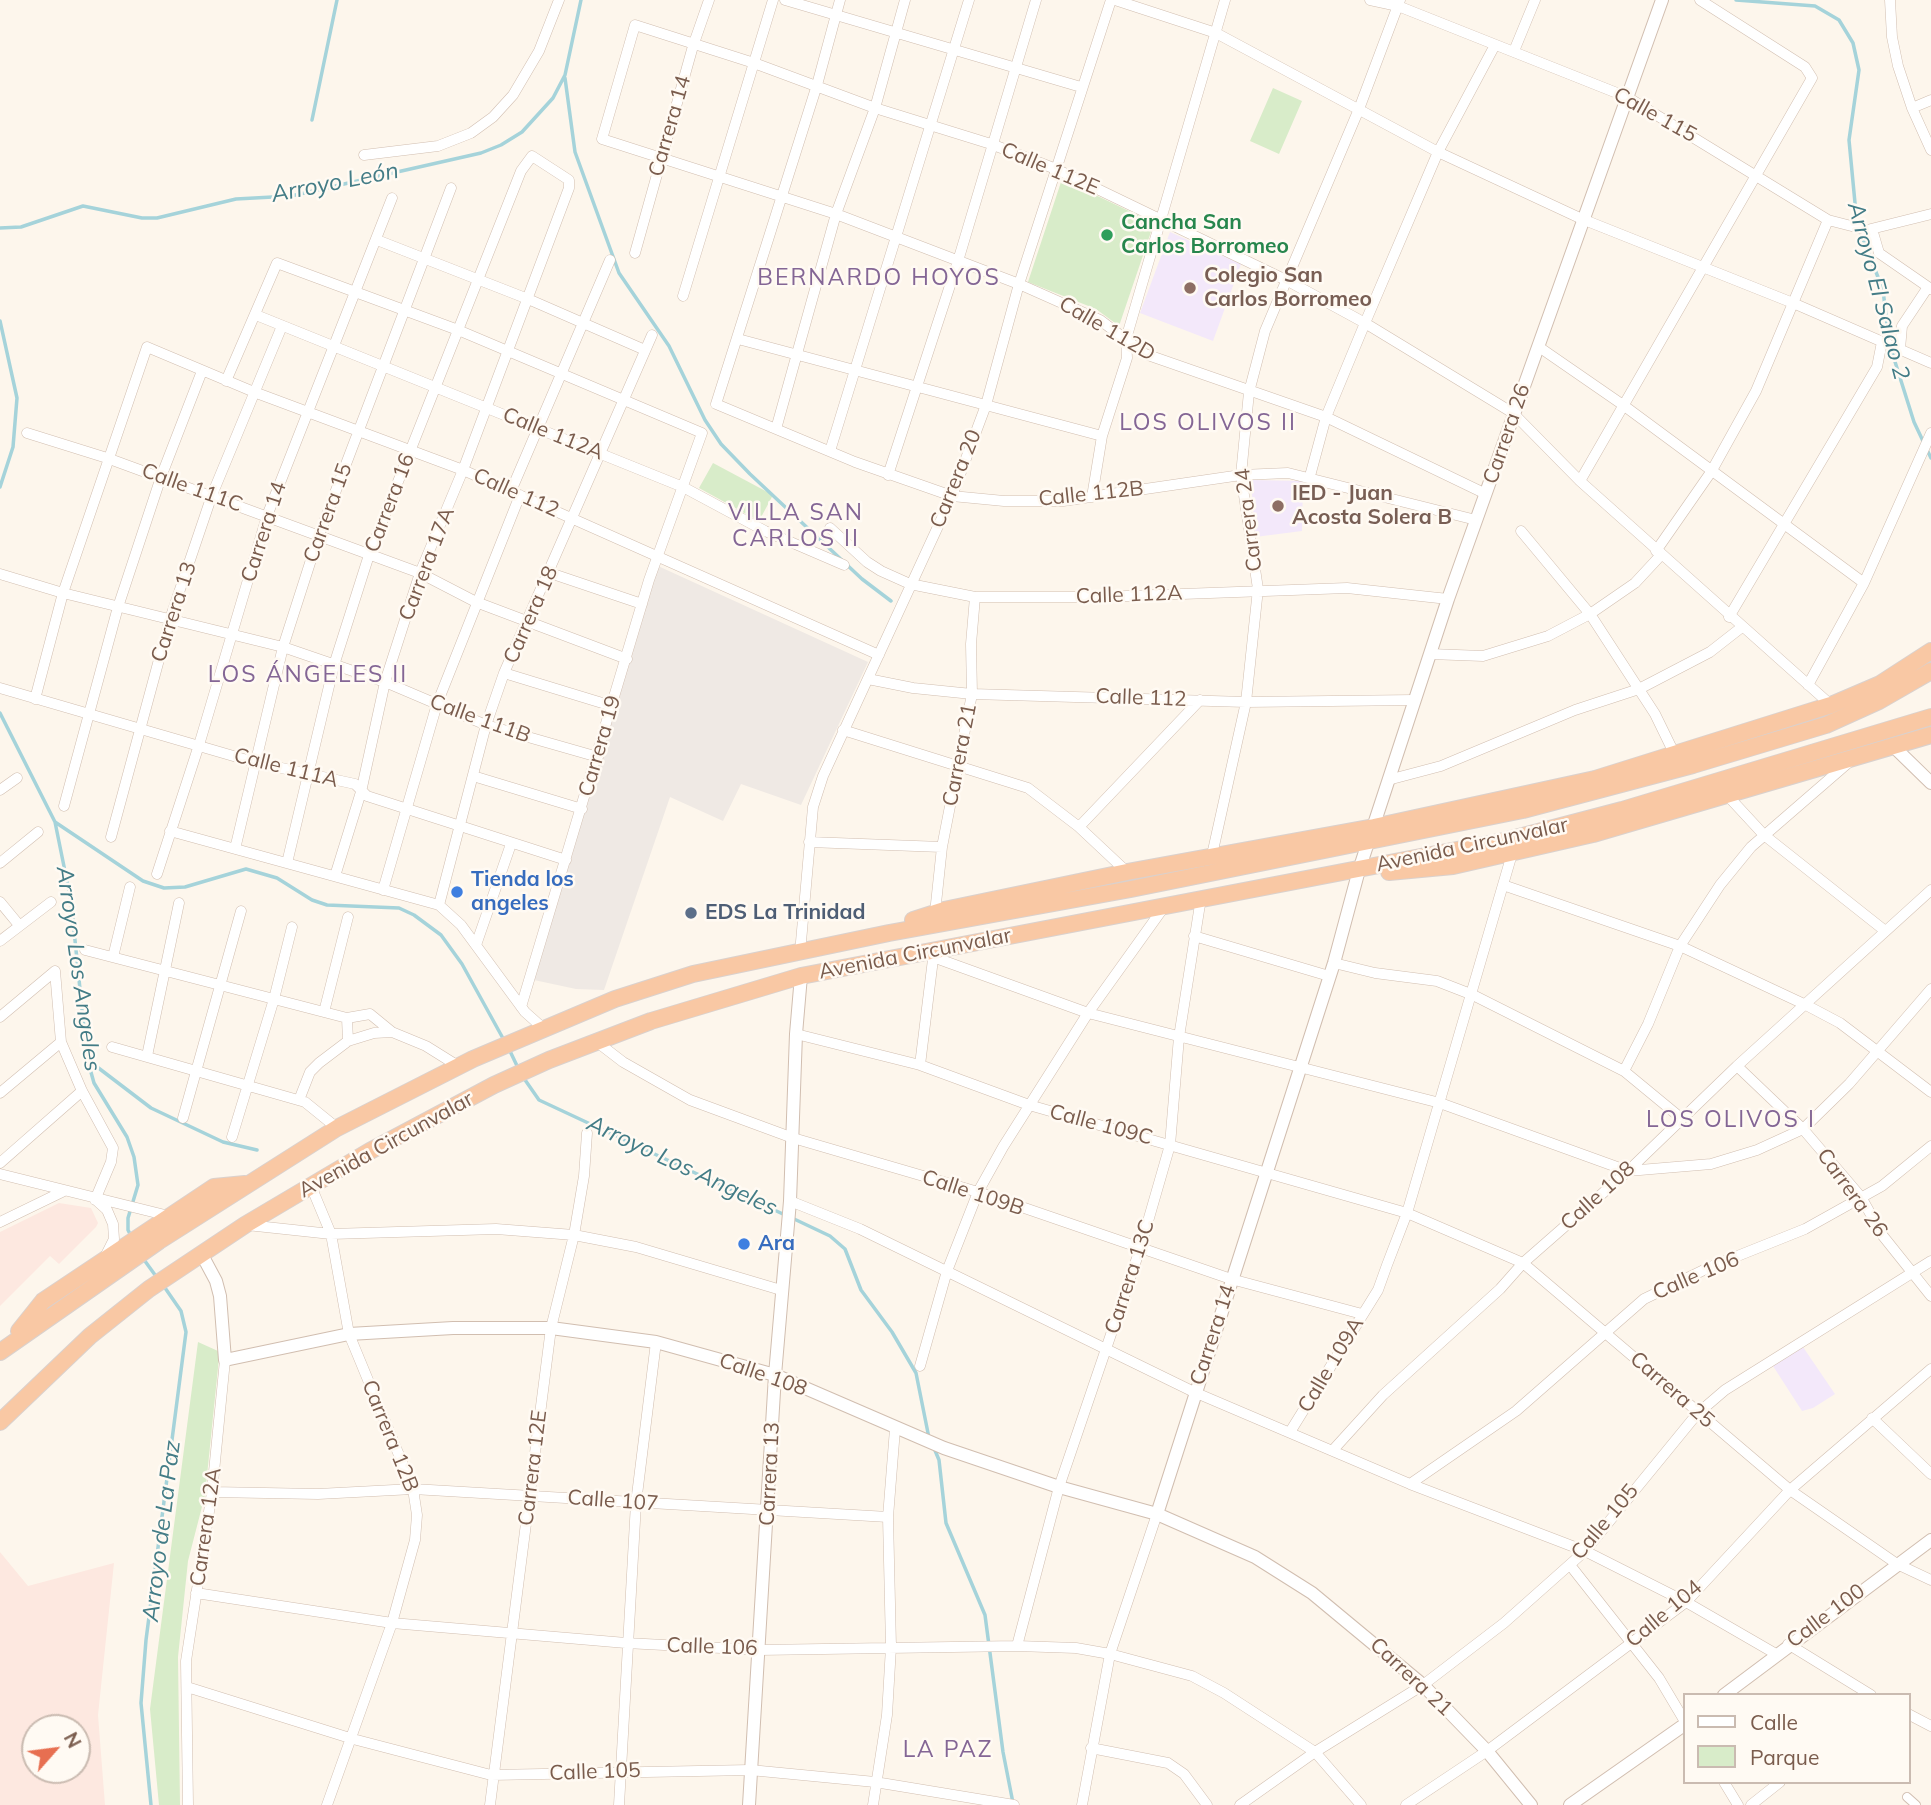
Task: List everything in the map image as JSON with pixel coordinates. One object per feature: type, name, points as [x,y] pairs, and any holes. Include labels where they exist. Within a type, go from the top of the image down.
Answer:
[{"type":"highway","points":[[889,933],[897,926],[935,913],[1212,855],[1372,834],[1521,797],[1675,755],[1831,705],[1880,684],[1931,651]]},
{"type":"highway","name":"Avenida Circunvalar","points":[[4,1349],[126,1254],[337,1128],[473,1059],[615,999],[693,975],[889,933],[1131,889],[1372,834],[1523,810],[1693,765],[1826,725],[1879,701],[1931,671]]},
{"type":"highway","name":"Avenida Circunvalar","points":[[0,1422],[90,1336],[149,1289],[245,1225],[494,1085],[651,1021],[801,976],[934,953],[1201,898],[1504,841],[1622,810],[1931,717]]},
{"type":"highway","points":[[1359,870],[1418,871],[1512,854],[1931,735]]},
{"type":"highway","points":[[155,1235],[170,1216],[214,1187],[247,1184]]},
{"type":"highway","points":[[4,1349],[43,1301],[98,1264],[126,1254]]},
{"type":"street","points":[[365,155],[438,146],[471,133],[493,117],[513,95],[539,51],[559,0]]},
{"type":"street","name":"Carrera 14","points":[[635,253],[693,46],[709,0]]},
{"type":"street","points":[[683,296],[721,179],[773,0]]},
{"type":"street","points":[[785,0],[1081,88]]},
{"type":"street","points":[[840,0],[817,85],[738,339],[1102,436]]},
{"type":"street","points":[[776,429],[836,214],[875,108],[905,0]]},
{"type":"street","points":[[830,451],[969,0]]},
{"type":"street","points":[[888,475],[958,261],[1036,0]]},
{"type":"street","points":[[1113,0],[1216,33],[1438,152],[1582,219],[1793,303],[1931,363]]},
{"type":"street","name":"Carrera 20","points":[[800,953],[813,807],[843,730],[952,496],[986,405],[1019,285],[1081,88],[1113,0]]},
{"type":"street","points":[[1092,497],[1102,436],[1128,358],[1126,339],[1225,0]]},
{"type":"street","name":"Calle 115","points":[[1370,0],[1399,3],[1495,45],[1627,97],[1695,135],[1828,220],[1869,230],[1931,214]]},
{"type":"street","points":[[1514,51],[1535,0]]},
{"type":"street","name":"Carrera 26","points":[[1359,870],[1448,599],[1662,0]]},
{"type":"street","points":[[1580,481],[1812,78],[1805,67],[1700,0]]},
{"type":"street","points":[[1890,0],[1892,37],[1912,108],[1931,150]]},
{"type":"street","name":"Carrera 24","points":[[1212,855],[1246,702],[1258,589],[1241,475],[1249,392],[1265,331],[1359,109],[1399,3]]},
{"type":"street","name":"Calle 112E","points":[[602,139],[635,25],[693,46],[754,63],[875,108],[992,144],[1056,169],[1288,281],[1364,323],[1513,413],[1580,481],[1729,617],[1831,705]]},
{"type":"street","points":[[1310,476],[1326,417],[1364,323],[1438,152],[1495,45]]},
{"type":"street","points":[[1912,108],[1931,100]]},
{"type":"street","name":"Calle 112D","points":[[602,139],[836,214],[1019,285],[1091,316],[1145,354],[1326,417],[1486,494]]},
{"type":"street","name":"Carrera 17A","points":[[335,876],[362,792],[385,682],[420,573],[488,407],[569,180],[532,156]]},
{"type":"street","name":"Carrera 16","points":[[287,863],[334,665],[369,555],[521,171],[532,156]]},
{"type":"street","name":"Carrera 15","points":[[235,849],[283,648],[319,535],[383,365],[427,258],[451,188]]},
{"type":"street","name":"Carrera 14","points":[[157,874],[233,636],[267,516],[392,198]]},
{"type":"street","points":[[1430,654],[1483,656],[1548,636],[1590,614],[1635,583],[1659,553],[1711,472],[1756,391],[1828,220]]},
{"type":"street","points":[[1869,230],[1879,254],[1929,288],[1902,326],[1897,348]]},
{"type":"street","points":[[377,240],[528,299],[645,350]]},
{"type":"street","points":[[383,890],[437,704],[540,428],[610,260]]},
{"type":"street","points":[[226,381],[277,263],[458,330],[702,433],[683,487]]},
{"type":"street","name":"Calle 112A","points":[[256,315],[683,487],[765,531],[844,565]]},
{"type":"street","name":"Carrera 13","points":[[111,837],[138,728],[170,620],[212,495],[282,326]]},
{"type":"street","name":"Carrera 18","points":[[439,905],[486,725],[504,673],[652,335]]},
{"type":"street","name":"Calle 112B","points":[[738,339],[716,404],[888,475],[952,496],[1004,501],[1092,497],[1241,475],[1288,473],[1310,476],[1476,520]]},
{"type":"street","points":[[1729,617],[1877,366],[1882,342]]},
{"type":"street","name":"Calle 112","points":[[107,458],[147,347],[254,392],[463,470],[878,656]]},
{"type":"street","points":[[1539,347],[1623,405],[1864,583]]},
{"type":"street","points":[[64,806],[118,607],[161,477],[202,371]]},
{"type":"street","name":"Calle 111C","points":[[27,433],[212,495],[420,573],[476,602],[627,659]]},
{"type":"street","points":[[1808,685],[1864,583],[1930,435]]},
{"type":"street","points":[[35,699],[64,593],[107,458]]},
{"type":"street","name":"Carrera 19","points":[[523,1009],[642,604],[683,487]]},
{"type":"street","name":"Calle 112A","points":[[830,528],[867,562],[910,584],[975,597],[1100,597],[1258,589],[1347,588],[1448,599]]},
{"type":"street","points":[[1521,531],[1590,614],[1655,714],[1675,755]]},
{"type":"street","points":[[550,573],[642,604]]},
{"type":"street","name":"Calle 111B","points":[[0,574],[64,593],[283,648],[385,682],[486,725],[598,757]]},
{"type":"street","name":"Carrera 21","points":[[935,913],[942,847],[972,694],[971,644],[975,597]]},
{"type":"street","points":[[1388,780],[1451,762],[1574,710],[1639,689],[1710,652],[1742,627]]},
{"type":"street","points":[[504,673],[612,706]]},
{"type":"street","name":"Calle 112","points":[[868,679],[912,688],[972,694],[1246,702],[1415,700]]},
{"type":"street","name":"Calle 111A","points":[[0,688],[254,762],[355,784],[362,792],[408,810],[566,860]]},
{"type":"street","points":[[1079,827],[1200,700]]},
{"type":"street","points":[[843,730],[1028,788],[1079,827],[1127,872]]},
{"type":"street","points":[[1892,746],[1931,783]]},
{"type":"street","points":[[1624,1071],[1648,1024],[1680,946],[1698,915],[1736,863],[1856,756]]},
{"type":"street","points":[[473,776],[582,809]]},
{"type":"street","points":[[0,790],[17,778]]},
{"type":"street","points":[[1727,795],[1765,835],[1884,930]]},
{"type":"street","points":[[170,831],[439,905],[461,925],[523,1009],[532,1033]]},
{"type":"street","points":[[0,863],[38,832]]},
{"type":"street","points":[[809,842],[942,847]]},
{"type":"street","points":[[476,945],[511,844]]},
{"type":"street","name":"Calle 109A","points":[[790,1204],[860,1229],[1194,1392],[1290,1432],[1378,1290],[1407,1213],[1473,995],[1512,854]]},
{"type":"street","name":"Carrera 14","points":[[1082,1805],[1110,1654],[1334,963],[1359,870]]},
{"type":"street","points":[[1503,885],[1680,946],[1806,1005],[1840,1023],[1931,1092]]},
{"type":"street","points":[[113,957],[130,887]]},
{"type":"street","name":"Calle 108","points":[[1333,1450],[1383,1395],[1500,1289],[1523,1263],[1628,1171],[1737,1066],[1931,890]]},
{"type":"street","name":"Carrera 13C","points":[[1017,1646],[1059,1487],[1140,1249],[1170,1145],[1179,1037],[1201,898]]},
{"type":"street","points":[[0,902],[19,925]]},
{"type":"street","points":[[0,941],[51,902]]},
{"type":"street","points":[[147,1056],[179,902]]},
{"type":"street","points":[[920,1366],[947,1271],[978,1192],[1088,1013],[1164,906]]},
{"type":"street","points":[[183,1118],[218,985],[241,911]]},
{"type":"street","points":[[324,1012],[348,917]]},
{"type":"street","points":[[232,1137],[274,999],[292,927]]},
{"type":"street","points":[[1194,936],[1329,976]]},
{"type":"street","points":[[85,950],[347,1018],[370,1014],[393,1032],[426,1046],[458,1066]]},
{"type":"street","points":[[920,1065],[934,953],[1088,1013],[1440,1103],[1628,1171],[1711,1164],[1757,1150],[1803,1129],[1849,1084],[1931,989]]},
{"type":"street","points":[[1334,963],[1375,974],[1437,981],[1473,995],[1624,1071],[1681,1118]]},
{"type":"street","points":[[0,1017],[55,971],[61,1042],[114,1155],[95,1200]]},
{"type":"street","name":"Carrera 13","points":[[749,1805],[775,1375],[790,1204],[796,1034],[801,976]]},
{"type":"street","points":[[523,1009],[532,1033]]},
{"type":"street","points":[[347,1018],[348,1041]]},
{"type":"street","points":[[299,1100],[310,1072],[348,1041],[374,1033],[393,1032]]},
{"type":"street","name":"Calle 109C","points":[[796,1034],[920,1065],[1029,1105],[1407,1213]]},
{"type":"street","points":[[2,1089],[61,1042]]},
{"type":"street","name":"Calle 109B","points":[[597,1042],[623,1062],[690,1100],[793,1138],[978,1192],[1231,1279],[1362,1314]]},
{"type":"street","points":[[112,1047],[308,1103],[337,1128]]},
{"type":"street","name":"Carrera 26","points":[[1737,1066],[1803,1129],[1861,1198],[1912,1275],[1931,1296]]},
{"type":"street","points":[[0,1163],[82,1091]]},
{"type":"street","name":"Carrera 12E","points":[[490,1805],[491,1775],[531,1495],[551,1328],[574,1235],[584,1175],[587,1133]]},
{"type":"street","name":"Calle 106","points":[[1410,1484],[1516,1411],[1604,1330],[1644,1299],[1677,1281],[1805,1229],[1882,1186],[1931,1146]]},
{"type":"street","points":[[0,1174],[95,1200],[170,1216]]},
{"type":"street","name":"Carrera 12B","points":[[311,1186],[331,1234],[349,1334],[414,1489],[417,1515],[415,1540],[393,1623],[327,1805]]},
{"type":"street","points":[[0,1223],[64,1191]]},
{"type":"street","points":[[95,1200],[107,1210],[114,1231],[109,1253],[98,1264]]},
{"type":"street","name":"Carrera 25","points":[[1407,1213],[1523,1263],[1790,1490],[1897,1564],[1931,1580]]},
{"type":"street","points":[[245,1225],[331,1234],[496,1229],[574,1235],[636,1247],[781,1290]]},
{"type":"street","name":"Carrera 12A","points":[[188,1805],[186,1661],[212,1492],[225,1360],[220,1296],[216,1281],[201,1253]]},
{"type":"street","name":"Calle 105","points":[[1240,1805],[1315,1752],[1423,1685],[1504,1623],[1585,1551],[1698,1414],[1746,1374],[1931,1262]]},
{"type":"street","name":"Calle 108","points":[[225,1360],[349,1334],[453,1328],[551,1328],[656,1342],[775,1375],[944,1448],[1059,1487],[1157,1514],[1273,1567]]},
{"type":"street","points":[[619,1805],[626,1643],[636,1503],[656,1342]]},
{"type":"street","name":"Calle 104","points":[[1406,1805],[1487,1751],[1686,1602],[1790,1490],[1931,1369]]},
{"type":"street","points":[[1872,1418],[1931,1474]]},
{"type":"street","points":[[873,1805],[887,1715],[891,1647],[888,1517],[895,1429]]},
{"type":"street","points":[[1290,1432],[1410,1484],[1585,1551],[1686,1602],[1776,1654]]},
{"type":"street","name":"Calle 107","points":[[212,1492],[318,1494],[414,1489],[888,1517]]},
{"type":"street","name":"Calle 100","points":[[1727,1693],[1788,1644],[1931,1540]]},
{"type":"street","points":[[1570,1565],[1632,1643],[1682,1717]]},
{"type":"street","name":"Carrera 21","points":[[1273,1567],[1312,1593],[1423,1685],[1487,1751],[1531,1805]]},
{"type":"street","name":"Calle 106","points":[[196,1592],[393,1623],[626,1643],[759,1650],[1017,1646],[1076,1648],[1110,1654],[1192,1676],[1224,1693],[1315,1752],[1361,1805]]},
{"type":"street","points":[[1788,1644],[1868,1693]]},
{"type":"street","name":"Calle 105","points":[[187,1687],[353,1739],[491,1775],[621,1770],[750,1770],[875,1782],[1010,1805]]},
{"type":"street","points":[[1910,1715],[1931,1726]]},
{"type":"street","points":[[1570,1805],[1682,1726]]},
{"type":"street","points":[[1091,1748],[1168,1763],[1184,1774],[1207,1805]]},
{"type":"street","points":[[1725,1784],[1738,1805]]},
{"type":"street","points":[[1751,1805],[1777,1784]]},
{"type":"street","points":[[1907,1797],[1916,1805]]},
{"type":"shaded area","name":"Colegio San Carlos Borromeo","points":[[1170,232],[1241,264],[1213,341],[1140,313]]},
{"type":"shaded area","name":"IED - Juan Acosta Solera B","points":[[1251,480],[1303,481],[1302,531],[1255,537]]},
{"type":"shaded area","points":[[658,566],[868,662],[801,805],[741,784],[723,821],[670,797],[604,990],[576,989],[534,980]]},
{"type":"shaded area","points":[[59,1203],[91,1208],[98,1223],[96,1227],[59,1264],[50,1256],[0,1306],[0,1232]]},
{"type":"shaded area","points":[[1803,1347],[1835,1394],[1813,1408],[1802,1411],[1773,1366]]},
{"type":"shaded area","points":[[0,1552],[28,1586],[114,1563],[98,1715],[105,1805],[0,1805]]},
{"type":"green space","points":[[1273,88],[1302,101],[1279,154],[1250,141]]},
{"type":"green space","points":[[1062,179],[1154,223],[1119,326],[1096,309],[1028,282]]},
{"type":"green space","points":[[713,463],[773,495],[759,521],[699,488]]},
{"type":"green space","points":[[198,1342],[218,1351],[219,1358],[205,1495],[188,1561],[178,1657],[180,1805],[159,1805],[150,1709]]},
{"type":"waterway","points":[[312,120],[337,0]]},
{"type":"waterway","name":"Arroyo León","points":[[0,228],[21,227],[83,206],[142,218],[157,218],[236,199],[291,196],[481,153],[522,132],[553,98],[565,75],[581,0]]},
{"type":"waterway","name":"Arroyo El Salao 2","points":[[1736,0],[1815,6],[1839,20],[1853,43],[1859,70],[1849,140],[1857,224]]},
{"type":"waterway","points":[[565,78],[575,152],[619,273],[669,346],[705,420],[721,444],[750,474],[862,579],[891,601]]},
{"type":"waterway","name":"Arroyo El Salao 2","points":[[1860,231],[1883,290],[1889,341]]},
{"type":"waterway","name":"Arroyo Los Angeles","points":[[0,321],[17,398],[13,447],[0,487]]},
{"type":"waterway","name":"Arroyo El Salao 2","points":[[1891,349],[1914,422],[1931,458]]},
{"type":"waterway","name":"Arroyo Los Angeles","points":[[0,713],[55,822],[71,901],[87,1058],[94,1083],[127,1137],[134,1157],[138,1185],[128,1218],[128,1230],[132,1238]]},
{"type":"waterway","name":"Arroyo Los Angeles","points":[[55,822],[143,881],[164,888],[185,887],[246,869],[277,878],[312,900],[327,905],[399,908],[414,915],[441,935],[462,964],[505,1042]]},
{"type":"waterway","name":"Arroyo Los Angeles","points":[[509,1049],[519,1070]]},
{"type":"waterway","points":[[88,1060],[151,1108],[223,1142],[257,1150]]},
{"type":"waterway","name":"Arroyo Los Angeles","points":[[523,1077],[539,1100],[785,1215]]},
{"type":"waterway","name":"Arroyo Los Angeles","points":[[792,1218],[830,1236],[845,1249],[861,1290],[892,1332],[916,1373],[929,1438]]},
{"type":"waterway","name":"Arroyo de La Paz","points":[[142,1257],[158,1279]]},
{"type":"waterway","name":"Arroyo de La Paz","points":[[151,1805],[141,1703],[146,1640],[186,1332],[181,1311],[163,1285]]},
{"type":"waterway","name":"Arroyo Los Angeles","points":[[934,1448],[939,1460],[946,1523],[985,1615],[1003,1752],[1013,1803]]},
{"type":"place","name":"Cancha San Carlos Borromeo","points":[[1107,235]]},
{"type":"place","name":"Colegio San Carlos Borromeo","points":[[1190,288]]},
{"type":"place","name":"IED - Juan Acosta Solera B","points":[[1278,506]]},
{"type":"place","name":"Tienda los angeles","points":[[457,892]]},
{"type":"place","name":"EDS La Trinidad","points":[[691,913]]},
{"type":"place","name":"Ara","points":[[744,1244]]},
{"type":"district","name":"BERNARDO HOYOS","points":[[879,278]]},
{"type":"district","name":"LOS OLIVOS II","points":[[1208,423]]},
{"type":"district","name":"VILLA SAN CARLOS II","points":[[796,526]]},
{"type":"district","name":"LOS ÁNGELES II","points":[[308,675]]},
{"type":"district","name":"LOS OLIVOS I","points":[[1731,1120]]},
{"type":"district","name":"LA PAZ","points":[[948,1750]]}]
